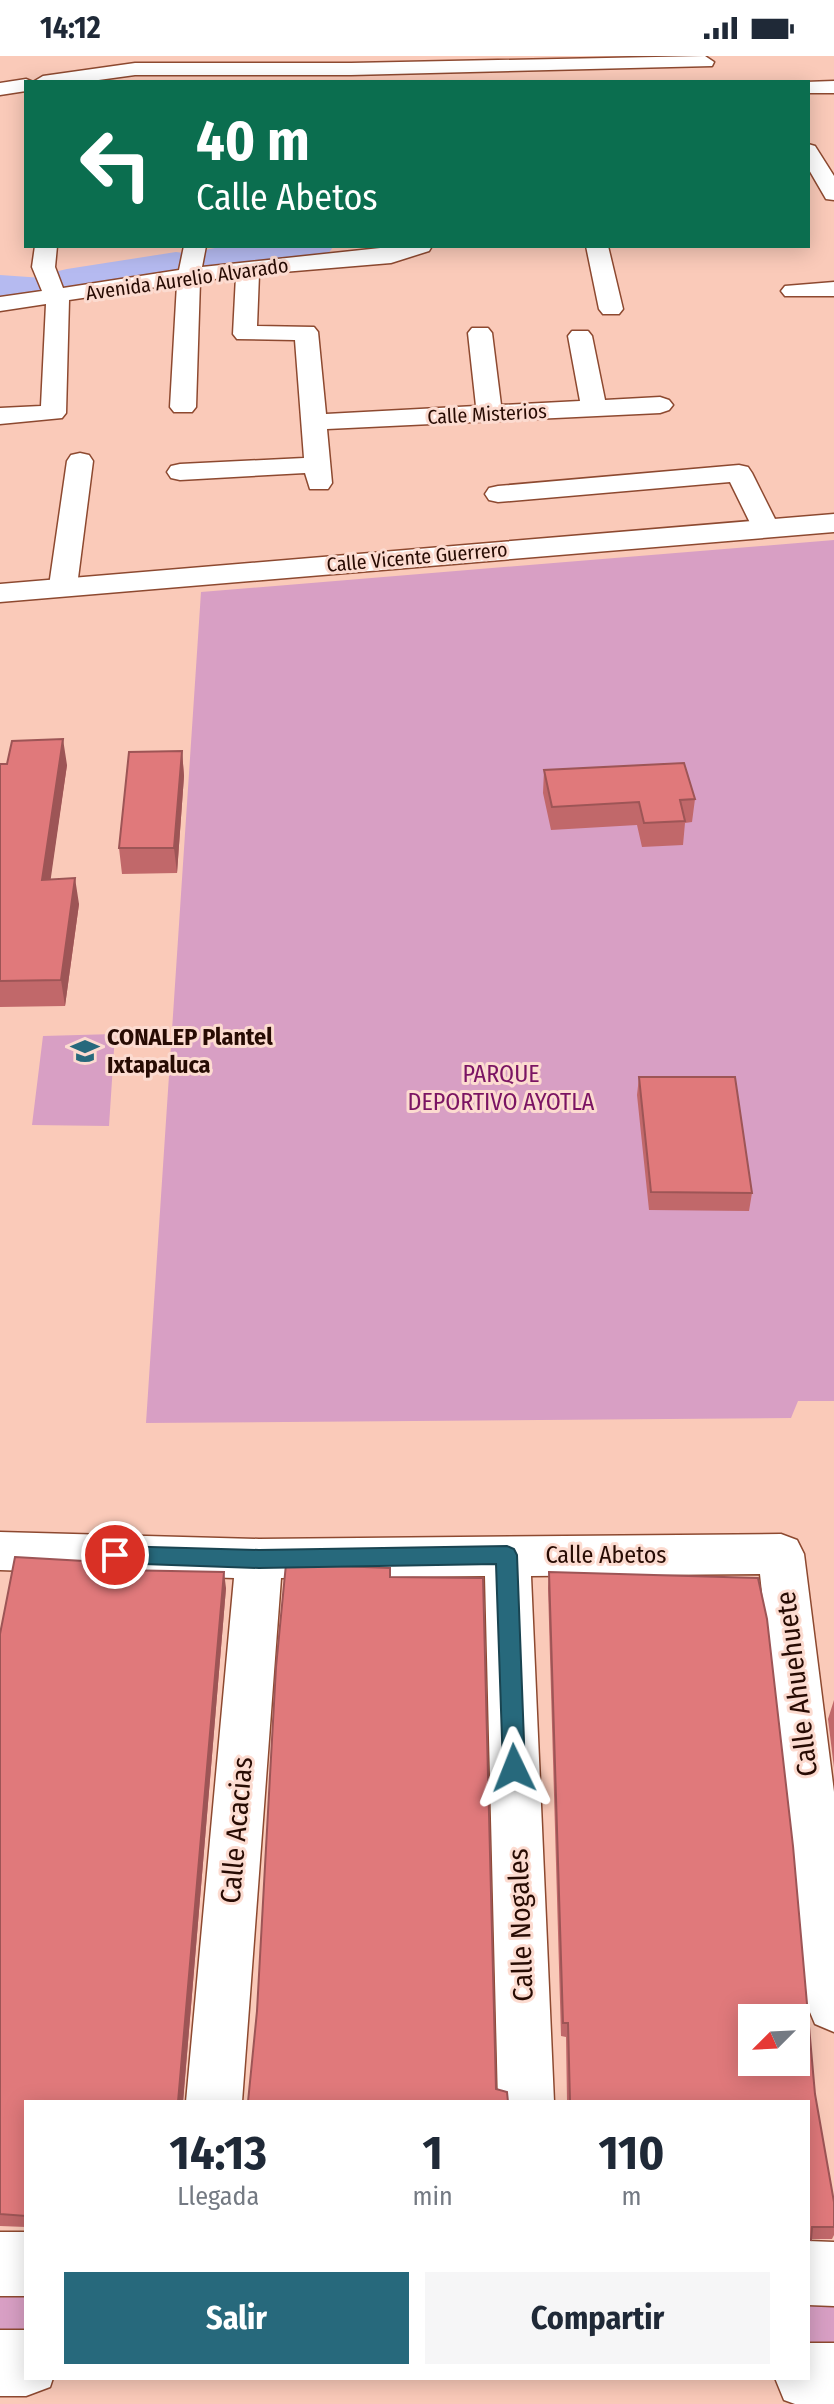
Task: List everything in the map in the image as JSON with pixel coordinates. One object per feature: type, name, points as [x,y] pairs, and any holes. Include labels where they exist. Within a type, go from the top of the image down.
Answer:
[{"type":"street","points":[[67,80],[333,62],[351,76],[580,60],[708,70]]},
{"type":"street","points":[[70,62],[91,78]]},
{"type":"street","points":[[0,89],[24,85]]},
{"type":"street","points":[[810,87],[834,87]]},
{"type":"street","points":[[810,155],[830,203]]},
{"type":"street","points":[[0,416],[53,413],[58,297],[48,283],[41,264],[45,248]]},
{"type":"street","points":[[183,407],[189,275],[195,248]]},
{"type":"street","name":"Avenida Aurelio Alvarado","points":[[0,304],[338,253],[391,256],[415,248]]},
{"type":"street","points":[[597,248],[611,309]]},
{"type":"street","points":[[180,472],[318,474],[306,332],[245,334],[248,269]]},
{"type":"street","points":[[793,291],[834,289]]},
{"type":"street","points":[[480,333],[489,414]]},
{"type":"street","points":[[580,336],[594,409]]},
{"type":"street","name":"Calle Misterios","points":[[314,422],[660,405]]},
{"type":"street","points":[[63,586],[80,461]]},
{"type":"street","points":[[498,494],[739,473],[766,529]]},
{"type":"street","name":"Calle Vicente Guerrero","points":[[2,594],[63,586],[834,523]]},
{"type":"street","name":"Calle Abetos","points":[[0,1551],[259,1559],[781,1554]]},
{"type":"street","name":"Calle Ahuehuete","points":[[781,1554],[834,2005]]},
{"type":"street","name":"Calle Nogales","points":[[507,1555],[526,2100]]},
{"type":"street","name":"Calle Acacias","points":[[214,2100],[259,1559]]},
{"type":"street","points":[[0,2264],[24,2264]]},
{"type":"street","points":[[810,2273],[834,2274]]},
{"type":"street","points":[[0,2363],[24,2363]]},
{"type":"street","points":[[810,2376],[834,2376]]},
{"type":"green space","name":"PARQUE DEPORTIVO AYOTLA","points":[[834,540],[834,1401],[798,1401],[791,1418],[146,1423],[201,592]]},
{"type":"green space","points":[[115,1034],[109,1126],[32,1125],[43,1036]]},
{"type":"green space","points":[[0,2291],[24,2291],[24,2333],[0,2332]]},
{"type":"green space","points":[[810,2305],[834,2306],[834,2343],[810,2343]]},
{"type":"building","points":[[63,739],[42,880],[75,878],[61,980],[0,981],[0,764],[7,764],[12,741]]},
{"type":"building","points":[[182,751],[174,848],[119,848],[129,752]]},
{"type":"building","points":[[684,763],[695,799],[680,800],[685,821],[644,823],[639,802],[552,807],[544,770]]},
{"type":"building","points":[[639,1077],[735,1077],[752,1193],[651,1192]]},
{"type":"building","points":[[15,1557],[118,1563],[117,1570],[224,1572],[178,2100],[24,2100],[24,2216],[0,2214],[0,1634]]},
{"type":"building","points":[[286,1564],[390,1568],[390,1577],[483,1578],[496,2089],[507,2092],[508,2100],[248,2100],[257,2011],[276,1667]]},
{"type":"building","points":[[549,1572],[758,1578],[767,1619],[807,2004],[738,2004],[738,2076],[810,2076],[810,2038],[815,2094],[834,2202],[834,2227],[812,2227],[810,2240],[810,2100],[570,2100],[568,2023],[563,2023]]},
{"type":"waterway","points":[[203,259],[307,248]]},
{"type":"waterway","points":[[67,280],[176,262]]},
{"type":"waterway","points":[[0,286],[30,286]]},
{"type":"place","name":"CONALEP Plantel Ixtapaluca","points":[[85,1051]]},
{"type":"route","points":[[115,1555],[259,1559],[507,1555],[514,1768]]}]
